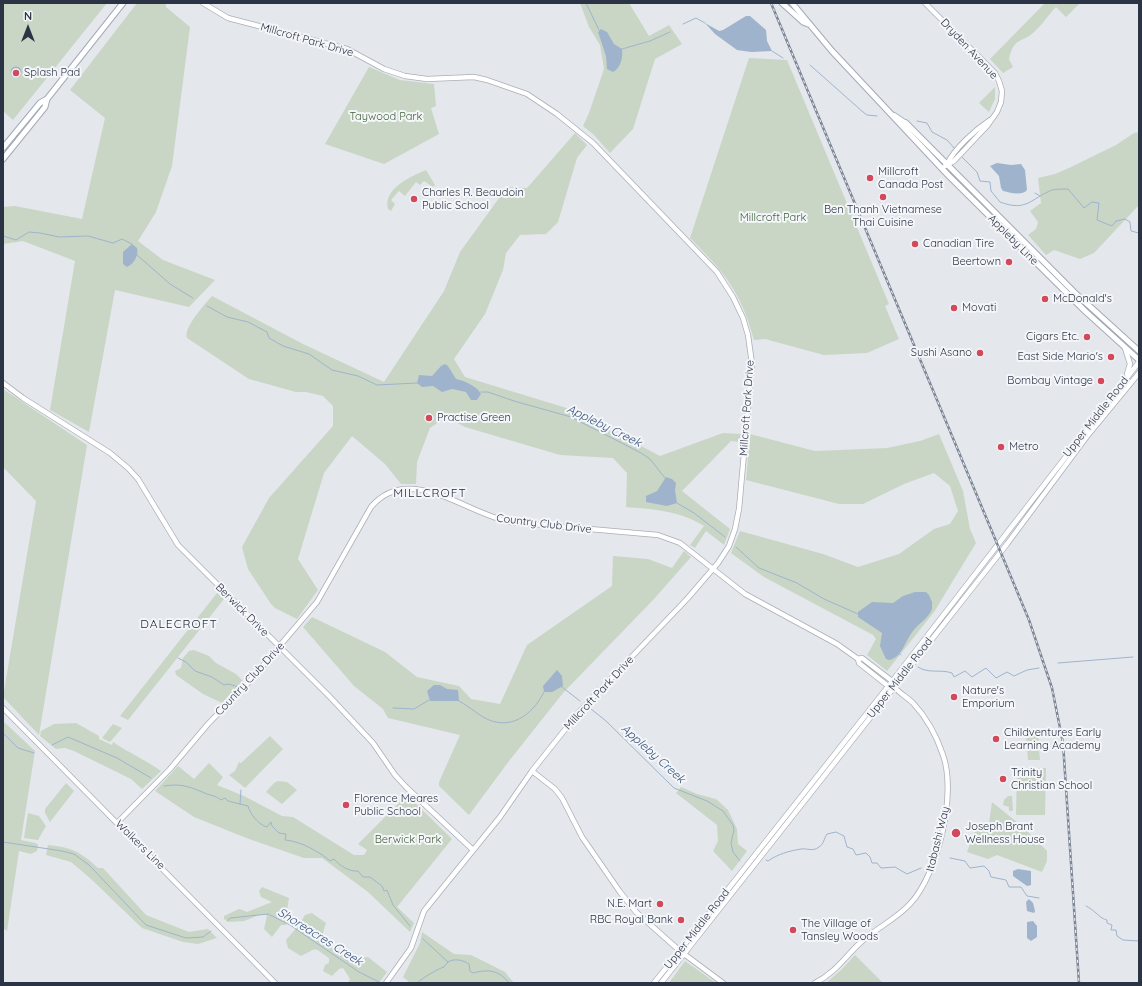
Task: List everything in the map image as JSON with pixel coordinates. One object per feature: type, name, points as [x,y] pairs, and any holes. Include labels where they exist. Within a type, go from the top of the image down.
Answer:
[{"type":"main road","points":[[3,148],[40,103],[47,99],[123,3]]},
{"type":"main road","name":"Appleby Line","points":[[782,3],[803,22],[808,24],[894,114],[896,120],[942,168],[1085,311],[1139,361]]},
{"type":"main road","name":"Appleby Line","points":[[792,3],[807,19],[808,24]]},
{"type":"main road","points":[[3,159],[45,107],[47,99]]},
{"type":"main road","name":"Appleby Line","points":[[906,123],[1074,292],[1139,351]]},
{"type":"street","name":"Millcroft Park Drive","points":[[203,3],[218,14],[234,20],[347,49],[384,69],[401,75],[427,79],[466,77],[478,78],[527,94],[557,114],[593,144],[717,272],[734,297],[748,335],[752,364],[737,522],[726,552],[713,569],[579,712],[532,771],[500,817],[424,911],[411,948],[386,983]]},
{"type":"street","name":"Dryden Avenue","points":[[925,3],[998,78],[1001,86],[1002,100],[997,112],[987,126],[942,168]]},
{"type":"street","name":"Appleby Line","points":[[894,114],[906,123]]},
{"type":"street","points":[[1130,342],[1139,345]]},
{"type":"street","points":[[1124,347],[1130,364],[1125,379]]},
{"type":"street","name":"Upper Middle Road","points":[[661,983],[682,952],[1139,361]]},
{"type":"street","name":"Upper Middle Road","points":[[654,983],[682,952],[894,687],[1003,548],[1088,435],[1139,373]]},
{"type":"street","points":[[1132,382],[1139,378]]},
{"type":"street","name":"Berwick Drive","points":[[3,383],[23,398],[120,460],[138,480],[178,545],[374,743],[395,775],[406,787],[473,850]]},
{"type":"street","name":"Country Club Drive","points":[[118,822],[170,770],[208,724],[249,682],[317,602],[371,507],[382,496],[398,489],[421,489],[493,518],[510,522],[664,536],[686,546],[713,569],[749,596],[837,644],[858,659],[859,663],[888,686]]},
{"type":"street","name":"Country Club Drive","points":[[858,659],[862,658],[892,681]]},
{"type":"street","points":[[868,670],[871,665]]},
{"type":"street","points":[[888,686],[894,687],[892,681]]},
{"type":"street","name":"Itabashi Way","points":[[815,983],[835,970],[862,941],[901,914],[918,894],[927,879],[935,860],[948,796],[946,763],[938,740],[921,713],[894,687]]},
{"type":"street","name":"Walkers Line","points":[[3,708],[118,822],[275,983]]},
{"type":"street","points":[[532,771],[555,788],[562,798],[582,837],[629,904],[649,925],[723,983]]},
{"type":"green space","points":[[3,3],[107,3],[13,120],[3,111]]},
{"type":"green space","points":[[137,3],[166,3],[166,7],[190,27],[172,166],[156,212],[138,241],[163,260],[215,280],[189,307],[115,290],[89,432],[50,410],[75,261],[23,241],[3,244],[3,207],[15,206],[82,219],[105,118],[70,90]]},
{"type":"green space","points":[[580,3],[629,3],[649,36],[669,25],[682,44],[655,59],[633,129],[610,153],[594,135],[583,126],[604,69],[600,45],[589,27]]},
{"type":"green space","points":[[1045,3],[1080,3],[1066,17],[1056,7],[1035,31],[1016,43],[1009,59],[1013,67],[1003,73],[990,59]]},
{"type":"green space","name":"Millcroft Park","points":[[749,58],[787,60],[889,304],[885,306],[899,339],[867,353],[824,355],[765,339],[754,340],[743,309],[730,284],[713,262],[690,238]]},
{"type":"green space","name":"Taywood Park","points":[[369,67],[400,80],[434,84],[436,106],[431,108],[439,134],[384,164],[325,144]]},
{"type":"green space","points":[[995,87],[995,99],[989,112],[979,103]]},
{"type":"green space","points":[[1139,132],[1139,205],[1094,253],[1080,259],[1054,250],[1046,255],[1028,235],[1036,229],[1038,222],[1030,211],[1041,203],[1038,178],[1055,174],[1069,168],[1116,145],[1134,133]]},
{"type":"green space","points":[[575,133],[587,145],[577,158],[558,222],[546,234],[520,235],[506,253],[503,270],[485,314],[454,359],[465,377],[573,410],[660,456],[723,433],[741,434],[740,442],[731,441],[682,491],[730,529],[724,545],[706,531],[695,548],[690,545],[704,526],[676,514],[657,510],[626,507],[627,473],[613,458],[560,455],[465,427],[446,417],[430,428],[417,462],[416,484],[401,484],[385,464],[352,436],[324,473],[298,559],[318,590],[297,619],[275,608],[248,569],[242,547],[269,498],[333,426],[333,406],[323,396],[306,392],[296,392],[249,379],[187,338],[188,328],[191,322],[212,296],[303,344],[384,382],[444,291],[460,252],[507,187],[527,188]]},
{"type":"green space","points":[[426,170],[435,185],[433,187],[424,181],[420,185],[416,182],[405,196],[399,191],[391,200],[395,204],[391,211],[388,209],[390,195],[394,189],[407,179]]},
{"type":"green space","points":[[3,389],[87,445],[39,735],[3,697],[36,501],[3,467]]},
{"type":"green space","points":[[750,434],[815,451],[887,448],[920,441],[939,434],[963,491],[970,529],[976,543],[934,612],[887,671],[867,655],[876,639],[873,635],[764,577],[731,553],[740,531],[823,554],[858,567],[899,554],[934,529],[950,524],[958,511],[950,486],[934,473],[904,484],[863,504],[839,504],[746,480]]},
{"type":"green space","points":[[684,551],[691,557],[654,599],[563,693],[509,761],[469,815],[439,786],[439,782],[460,735],[388,718],[383,709],[354,686],[303,627],[312,617],[385,652],[417,677],[459,686],[471,699],[500,704],[527,645],[612,586],[613,556],[648,559],[672,568]]},
{"type":"green space","points":[[217,593],[224,599],[128,720],[120,716]]},
{"type":"green space","points":[[194,650],[209,656],[216,663],[236,674],[243,681],[222,703],[203,694],[176,675],[175,671],[181,668],[183,658],[189,651]]},
{"type":"green space","points":[[3,721],[35,751],[21,840],[36,843],[38,845],[37,851],[31,854],[19,851],[7,931],[3,928]]},
{"type":"green space","points":[[76,723],[99,736],[99,739],[112,745],[113,742],[161,771],[142,789],[131,779],[74,751],[65,748],[56,749],[40,736],[41,731],[54,724]]},
{"type":"green space","points":[[113,724],[122,728],[110,742],[102,738]]},
{"type":"green space","points":[[1038,734],[1039,745],[1027,746],[1026,735]]},
{"type":"green space","points":[[270,736],[283,749],[245,788],[229,775],[235,771],[239,762],[241,763]]},
{"type":"green space","points":[[1027,749],[1039,749],[1040,760],[1028,760]]},
{"type":"green space","name":"Berwick Park","points":[[209,763],[223,777],[217,785],[244,796],[282,816],[293,817],[354,855],[364,855],[367,850],[358,844],[407,795],[452,839],[397,907],[414,923],[410,932],[368,892],[322,858],[304,858],[249,839],[194,817],[155,791],[178,766],[194,779]]},
{"type":"green space","points":[[1017,768],[1046,768],[1045,815],[1016,815]]},
{"type":"green space","points":[[278,781],[287,782],[297,790],[282,804],[266,792],[274,783]]},
{"type":"green space","points":[[66,783],[74,791],[50,822],[45,813],[45,809]]},
{"type":"green space","points":[[681,787],[697,794],[716,799],[728,810],[737,829],[738,844],[747,851],[732,871],[713,851],[718,841],[717,825],[676,793]]},
{"type":"green space","points":[[1008,796],[1012,796],[1012,811],[1009,811],[1009,807],[1003,805],[1004,800]]},
{"type":"green space","points":[[992,802],[1023,827],[1047,851],[1047,861],[1042,872],[997,855],[988,859],[967,852],[977,825],[989,823]]},
{"type":"green space","points":[[28,813],[39,816],[46,826],[38,840],[24,838]]},
{"type":"green space","points":[[48,845],[63,847],[75,851],[98,868],[103,868],[146,915],[189,932],[208,929],[217,938],[198,944],[183,942],[142,928],[71,862],[46,855]]},
{"type":"green space","points":[[262,887],[289,898],[286,917],[288,922],[285,925],[281,925],[272,937],[264,929],[267,916],[265,914],[244,921],[229,922],[224,919],[224,916],[239,909],[247,912],[272,902],[261,897],[259,891]]},
{"type":"green space","points":[[312,913],[326,923],[323,937],[327,944],[332,948],[350,956],[362,958],[368,957],[387,972],[379,983],[348,983],[350,979],[343,968],[339,969],[332,976],[323,971],[325,965],[329,963],[329,958],[317,950],[313,950],[301,956],[288,948],[286,940],[299,925],[305,915]]},
{"type":"green space","points":[[422,932],[454,954],[471,955],[505,972],[514,983],[410,983],[403,977],[420,943]]},
{"type":"green space","points":[[855,955],[883,983],[826,983],[841,970]]},
{"type":"green space","points":[[685,961],[716,983],[669,983]]},
{"type":"water","points":[[746,16],[750,16],[766,30],[767,41],[772,51],[751,52],[737,50],[715,34],[705,23],[719,31]]},
{"type":"water","points":[[601,29],[607,32],[614,44],[622,49],[621,62],[618,68],[613,72],[607,69],[606,56],[598,32]]},
{"type":"water","name":"Splash Pad","points":[[16,66],[20,68],[22,72],[20,76],[16,78],[12,76],[10,72],[12,68]]},
{"type":"water","points":[[997,163],[1011,165],[1021,164],[1025,170],[1027,190],[1022,193],[1003,191],[999,176],[990,166]]},
{"type":"water","points":[[132,244],[137,248],[137,256],[134,262],[127,267],[123,264],[123,252]]},
{"type":"water","points":[[445,364],[448,366],[456,379],[470,384],[479,391],[481,394],[477,400],[471,400],[466,392],[452,389],[442,392],[433,386],[422,387],[417,383],[419,375],[432,376],[441,366]]},
{"type":"water","points":[[666,477],[672,479],[676,483],[675,490],[677,503],[667,506],[646,502],[646,496],[657,491]]},
{"type":"water","points":[[915,592],[926,592],[929,595],[932,602],[932,609],[928,616],[910,635],[900,653],[893,659],[886,659],[880,646],[882,633],[858,617],[858,612],[872,602],[893,603],[903,596]]},
{"type":"water","points":[[557,670],[562,676],[563,686],[552,692],[544,692],[543,686]]},
{"type":"water","points":[[434,685],[440,685],[447,689],[458,690],[459,701],[430,701],[427,691]]},
{"type":"water","points":[[1018,869],[1031,871],[1031,885],[1027,886],[1013,876],[1013,871]]},
{"type":"water","points":[[1029,899],[1033,903],[1034,913],[1027,911],[1026,902]]},
{"type":"water","points":[[1033,921],[1037,926],[1037,937],[1031,941],[1027,938],[1027,922]]},
{"type":"waterway","points":[[586,3],[599,30]]},
{"type":"waterway","points":[[683,24],[696,18],[705,23]]},
{"type":"waterway","points":[[622,49],[650,41],[670,32]]},
{"type":"waterway","points":[[772,51],[783,58]]},
{"type":"waterway","points":[[810,65],[863,112],[867,115],[877,116]]},
{"type":"waterway","points":[[917,121],[927,123],[932,132],[947,140],[955,149]]},
{"type":"waterway","points":[[961,156],[977,172],[980,181],[990,182],[991,191],[1000,202],[1016,206],[1023,205],[1052,190],[1068,189],[1084,208],[1092,202],[1099,203],[1097,220],[1112,226],[1116,221],[1125,219],[1130,222],[1131,231],[1139,233]]},
{"type":"waterway","points":[[1035,193],[1040,196]]},
{"type":"waterway","name":"Appleby Creek","points":[[3,236],[16,240],[29,232],[59,237],[88,236],[113,243],[122,239],[132,244]]},
{"type":"waterway","name":"Appleby Creek","points":[[137,255],[170,284],[193,298]]},
{"type":"waterway","name":"Appleby Creek","points":[[207,306],[227,317],[248,322],[267,332],[269,338],[283,346],[309,354],[332,370],[358,376],[377,385],[417,383]]},
{"type":"waterway","name":"Appleby Creek","points":[[481,392],[488,392],[571,417],[641,453],[650,459],[665,478]]},
{"type":"waterway","name":"Appleby Creek","points":[[677,503],[694,513],[725,537]]},
{"type":"waterway","name":"Appleby Creek","points":[[736,547],[759,568],[797,583],[824,599],[858,614]]},
{"type":"waterway","name":"Appleby Creek","points":[[1058,663],[1133,657]]},
{"type":"waterway","name":"Shoreacres Creek","points":[[178,658],[186,662],[195,671],[212,677],[224,685],[229,684],[238,687]]},
{"type":"waterway","name":"Appleby Creek","points":[[918,667],[930,671],[952,673],[954,677],[965,671],[972,677],[986,668],[996,678],[1007,672],[1014,676],[1027,670],[1039,668]]},
{"type":"waterway","name":"Appleby Creek","points":[[562,687],[580,701]]},
{"type":"waterway","name":"Appleby Creek","points":[[459,701],[483,717],[502,723],[511,722],[526,714],[539,701],[544,692]]},
{"type":"waterway","name":"Appleby Creek","points":[[393,708],[414,709],[429,700]]},
{"type":"waterway","name":"Appleby Creek","points":[[591,709],[606,721],[674,788],[707,801],[723,811],[733,825],[734,830],[731,843],[733,852],[740,861]]},
{"type":"waterway","name":"Shoreacres Creek","points":[[3,733],[18,748],[34,753]]},
{"type":"waterway","name":"Shoreacres Creek","points":[[52,745],[68,737],[117,758],[151,778]]},
{"type":"waterway","name":"Shoreacres Creek","points":[[164,786],[186,786],[221,800],[225,798],[228,801],[248,806],[258,822],[267,827],[271,822],[272,826],[279,833],[286,834],[285,840],[303,845],[321,854],[330,861],[334,859],[344,868],[358,871],[363,877],[370,877],[382,886],[384,891],[387,890],[393,905],[410,926]]},
{"type":"waterway","name":"Shoreacres Creek","points":[[240,804],[241,790]]},
{"type":"waterway","name":"Appleby Creek","points":[[766,860],[768,861],[780,855],[801,849],[812,850],[821,846],[827,834],[836,832],[844,836],[847,847],[853,849],[856,855],[866,853],[870,857],[872,863],[877,863],[881,868],[895,867],[907,874],[921,868]]},
{"type":"waterway","name":"Shoreacres Creek","points":[[3,842],[74,854],[89,865],[146,925],[186,938],[203,937],[211,931]]},
{"type":"waterway","name":"Appleby Creek","points":[[950,858],[965,861],[970,868],[984,866],[989,871],[991,877],[1006,880],[1009,887],[1021,887],[1027,896],[1039,898]]},
{"type":"waterway","name":"Appleby Creek","points":[[1086,906],[1107,920],[1107,923],[1112,925],[1111,930],[1116,930],[1117,936],[1123,940],[1139,941]]},
{"type":"waterway","name":"Shoreacres Creek","points":[[227,921],[230,918],[268,914],[290,925],[359,972],[379,982]]},
{"type":"waterway","name":"Shoreacres Creek","points":[[423,939],[448,962],[456,960],[464,961],[469,964],[470,971],[473,973],[484,971],[497,973],[509,983]]},
{"type":"waterway","name":"Shoreacres Creek","points":[[417,983],[438,969],[444,967],[448,962]]},
{"type":"railway","points":[[771,3],[1029,620],[1052,688],[1063,743],[1079,983]]},
{"type":"place","name":"Splash Pad","points":[[16,73]]},
{"type":"place","name":"Millcroft Canada Post","points":[[870,178]]},
{"type":"place","name":"Ben Thanh Vietnamese Thai Cuisine","points":[[883,197]]},
{"type":"place","name":"Charles R. Beaudoin Public School","points":[[414,199]]},
{"type":"place","name":"Canadian Tire","points":[[915,244]]},
{"type":"place","name":"Beertown","points":[[1009,262]]},
{"type":"place","name":"McDonald's","points":[[1045,299]]},
{"type":"place","name":"Movati","points":[[954,308]]},
{"type":"place","name":"Cigars Etc.","points":[[1087,337]]},
{"type":"place","name":"Sushi Asano","points":[[980,353]]},
{"type":"place","name":"East Side Mario's","points":[[1111,357]]},
{"type":"place","name":"Bombay Vintage","points":[[1101,381]]},
{"type":"place","name":"Practise Green","points":[[429,418]]},
{"type":"place","name":"Metro","points":[[1001,447]]},
{"type":"place","name":"Nature's Emporium","points":[[954,697]]},
{"type":"place","name":"Childventures Early Learning Academy","points":[[996,739]]},
{"type":"place","name":"Trinity Christian School","points":[[1003,779]]},
{"type":"place","name":"Florence Meares Public School","points":[[346,805]]},
{"type":"place","name":"Joseph Brant Wellness House","points":[[956,833]]},
{"type":"place","name":"N.E. Mart","points":[[660,904]]},
{"type":"place","name":"RBC Royal Bank","points":[[681,920]]},
{"type":"place","name":"The Village of Tansley Woods","points":[[793,930]]},
{"type":"district","name":"MILLCROFT","points":[[430,493]]},
{"type":"district","name":"DALECROFT","points":[[179,624]]}]
